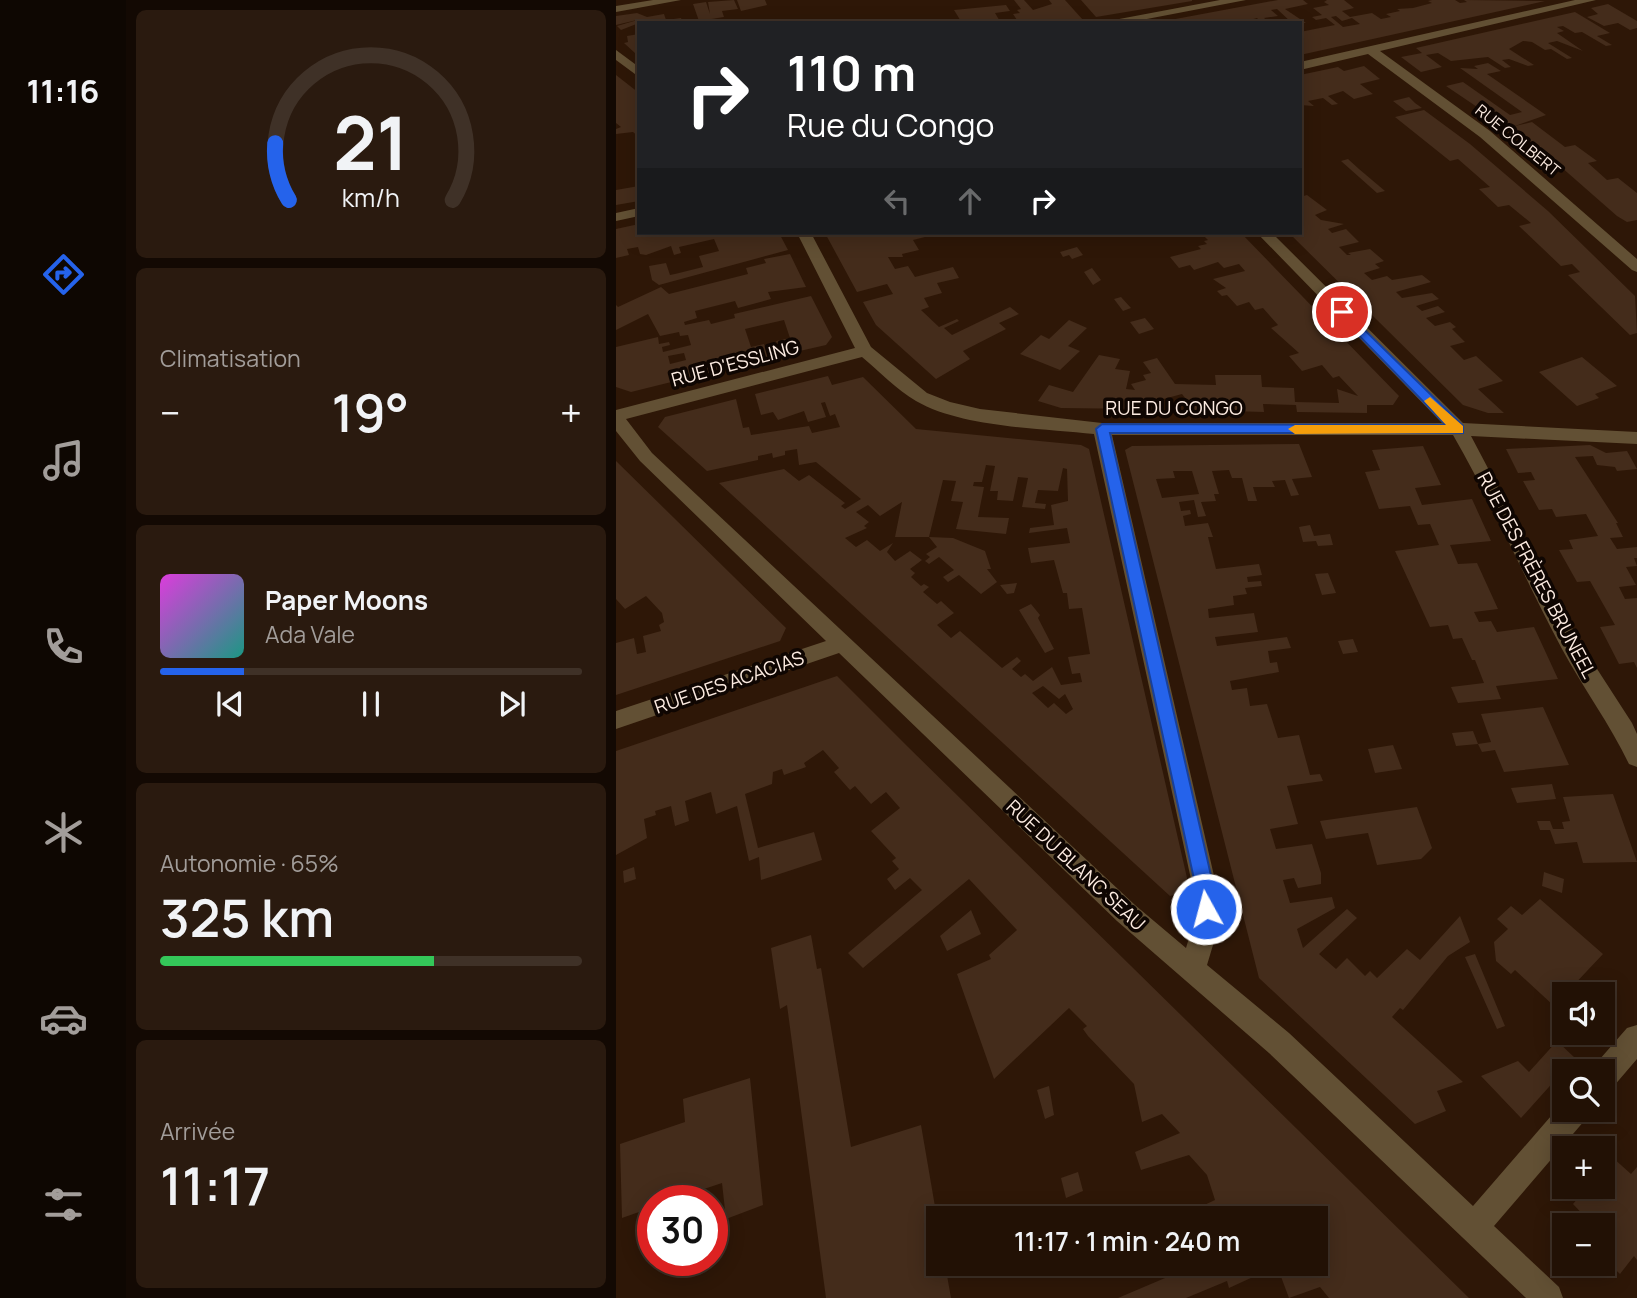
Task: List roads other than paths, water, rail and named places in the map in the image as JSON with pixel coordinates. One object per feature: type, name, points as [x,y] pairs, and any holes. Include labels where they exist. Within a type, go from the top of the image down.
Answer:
[{"type":"street","points":[[616,9],[675,0]]},
{"type":"street","points":[[1116,21],[1240,0]]},
{"type":"street","points":[[1302,65],[1590,0]]},
{"type":"street","name":"RUE COLBERT","points":[[1370,50],[1494,140],[1637,267]]},
{"type":"street","points":[[616,54],[637,71]]},
{"type":"street","points":[[616,217],[637,212]]},
{"type":"street","name":"RUE DU CONGO","points":[[805,235],[864,351],[921,397],[946,407],[1054,425],[1102,429],[1458,429],[1637,438]]},
{"type":"street","name":"RUE DES FRÈRES BRUNEEL","points":[[1266,235],[1458,429],[1483,471],[1571,646],[1624,730],[1637,757]]},
{"type":"street","name":"RUE D'ESSLING","points":[[616,418],[864,351]]},
{"type":"street","name":"RUE DU BLANC SEAU","points":[[616,418],[646,457],[1126,913],[1279,1043],[1548,1298]]},
{"type":"street","points":[[1102,429],[1206,893],[1206,925],[1193,969]]},
{"type":"street","name":"RUE DES ACACIAS","points":[[616,720],[842,644]]},
{"type":"street","points":[[1615,1063],[1637,1038]]},
{"type":"street","points":[[1474,1227],[1565,1122]]}]
